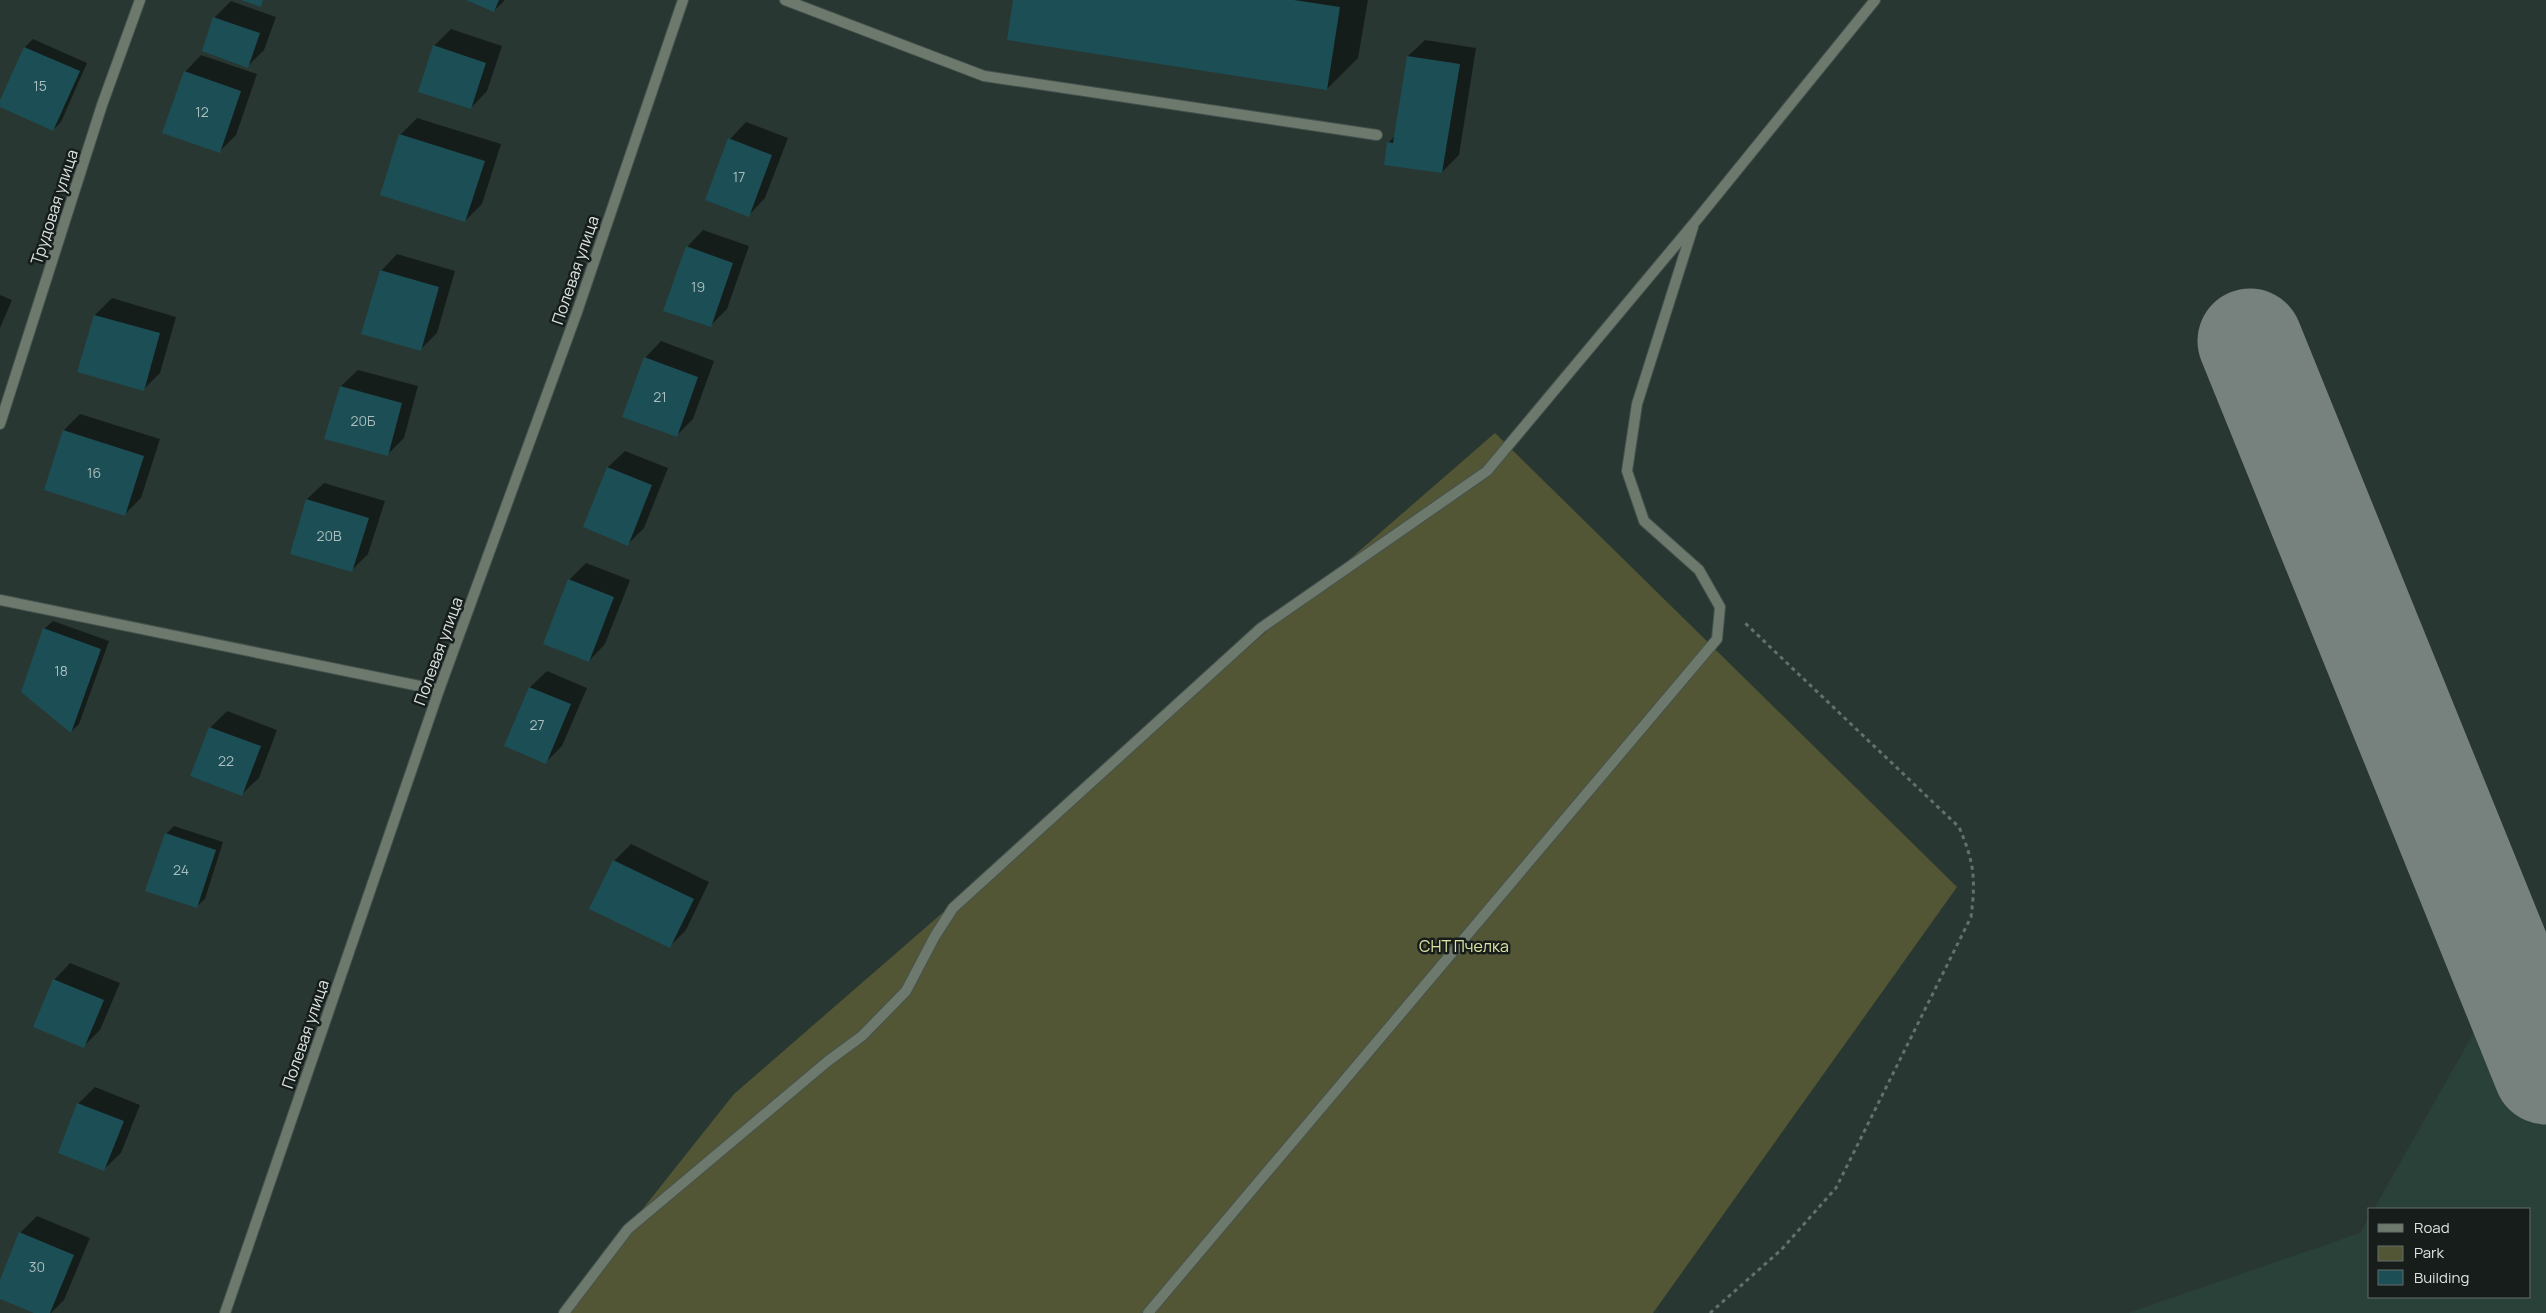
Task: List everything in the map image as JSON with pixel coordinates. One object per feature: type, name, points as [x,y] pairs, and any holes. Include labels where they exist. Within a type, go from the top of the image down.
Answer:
[{"type":"street","name":"Трудовая улица","points":[[0,424],[102,105],[140,0]]},
{"type":"street","name":"Полевая улица","points":[[225,1313],[439,690],[577,312],[683,0]]},
{"type":"street","points":[[785,0],[984,76],[1377,135]]},
{"type":"street","points":[[564,1313],[628,1229],[828,1062],[862,1036],[906,991],[935,936],[953,908],[1261,628],[1486,471],[1695,222],[1875,0]]},
{"type":"street","points":[[1148,1313],[1717,639],[1720,607],[1699,570],[1644,521],[1627,470],[1637,404],[1695,222]]},
{"type":"street","points":[[0,600],[439,690]]},
{"type":"path","points":[[1709,589],[1959,827],[1972,858],[1975,889],[1971,917],[1836,1188],[1782,1250],[1710,1313]]},
{"type":"shaded area","points":[[2507,974],[2546,1072],[2546,1313],[2128,1313],[2360,1233],[2368,1219],[2368,1298],[2531,1298],[2531,1208],[2375,1208]]},
{"type":"green space","name":"СНТ Пчелка","points":[[1495,433],[1957,887],[1653,1313],[560,1313],[734,1094]]},
{"type":"building","points":[[241,0],[263,0],[261,7]]},
{"type":"building","points":[[466,0],[499,0],[494,12]]},
{"type":"building","points":[[1013,0],[1294,0],[1340,7],[1327,90],[1007,40]]},
{"type":"building","points":[[213,17],[260,33],[248,68],[202,51]]},
{"type":"building","points":[[433,45],[486,63],[471,109],[418,92]]},
{"type":"building","points":[[24,47],[80,71],[53,131],[0,107],[0,100]]},
{"type":"building","points":[[1407,56],[1460,64],[1442,173],[1384,165],[1387,142],[1393,143]]},
{"type":"building","points":[[184,71],[241,91],[220,153],[162,133]]},
{"type":"building","points":[[399,134],[485,161],[465,222],[380,195]]},
{"type":"building","points":[[728,138],[772,155],[749,217],[705,200]]},
{"type":"building","points":[[686,246],[733,263],[711,327],[663,311]]},
{"type":"building","points":[[380,270],[439,287],[421,351],[361,334]]},
{"type":"building","points":[[94,315],[160,333],[144,391],[77,372]]},
{"type":"building","points":[[644,357],[698,377],[677,437],[622,417]]},
{"type":"building","points":[[340,386],[402,403],[388,456],[324,439]]},
{"type":"building","points":[[63,430],[144,456],[125,516],[44,490]]},
{"type":"building","points":[[607,467],[652,485],[628,546],[583,527]]},
{"type":"building","points":[[306,499],[369,518],[352,572],[290,554]]},
{"type":"building","points":[[568,579],[614,597],[589,662],[543,644]]},
{"type":"building","points":[[43,628],[101,649],[71,733],[21,692]]},
{"type":"building","points":[[529,687],[571,704],[546,764],[504,746]]},
{"type":"building","points":[[209,727],[261,746],[242,796],[190,776]]},
{"type":"building","points":[[165,833],[216,850],[197,908],[145,891]]},
{"type":"building","points":[[613,860],[694,899],[670,948],[589,909]]},
{"type":"building","points":[[53,979],[104,1000],[84,1048],[33,1027]]},
{"type":"building","points":[[77,1103],[124,1121],[104,1171],[58,1153]]},
{"type":"building","points":[[19,1232],[74,1255],[50,1313],[34,1313],[0,1299],[0,1280]]},
{"type":"taxiway","points":[[2250,341],[2546,1072]]}]
